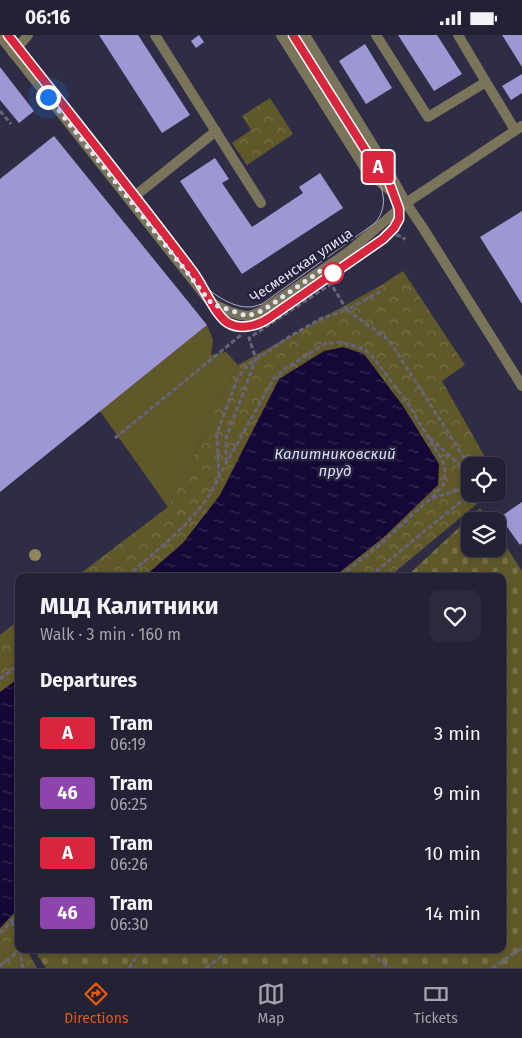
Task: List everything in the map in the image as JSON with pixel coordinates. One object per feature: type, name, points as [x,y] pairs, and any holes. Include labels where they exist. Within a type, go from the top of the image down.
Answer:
[{"type":"street","points":[[13,53],[28,35]]},
{"type":"street","points":[[154,35],[261,203]]},
{"type":"street","points":[[281,35],[366,170],[406,203]]},
{"type":"street","points":[[305,35],[382,160],[406,203],[522,387]]},
{"type":"street","points":[[376,35],[428,117],[486,82]]},
{"type":"street","points":[[458,35],[486,82],[519,128]]},
{"type":"street","name":"Чесменская улица","points":[[0,37],[212,304],[247,316],[262,311],[347,253],[406,203],[519,128]]},
{"type":"street","points":[[130,200],[216,131]]},
{"type":"path","points":[[0,111],[11,124]]},
{"type":"path","points":[[389,237],[393,234],[398,234],[405,240]]},
{"type":"path","points":[[226,463],[226,438],[256,359],[249,338],[331,284],[347,310],[389,340],[464,457]]},
{"type":"path","points":[[219,476],[217,433],[237,380],[245,367],[289,337],[322,318],[347,310],[383,290]]},
{"type":"path","points":[[115,437],[241,335]]},
{"type":"path","points":[[130,573],[180,530],[214,489],[226,463],[274,378],[286,368],[326,344],[341,342],[364,349],[372,356],[407,402],[443,462],[445,472],[444,484],[430,499],[375,549],[344,573]]},
{"type":"path","points":[[427,435],[461,466]]},
{"type":"path","points":[[430,499],[461,490]]},
{"type":"path","points":[[374,573],[461,501]]},
{"type":"path","points":[[0,679],[15,667]]},
{"type":"path","points":[[0,933],[15,918]]},
{"type":"path","points":[[12,921],[15,932]]},
{"type":"path","points":[[492,968],[522,948]]},
{"type":"path","points":[[0,966],[15,953]]},
{"type":"path","points":[[21,953],[24,968]]},
{"type":"path","points":[[129,968],[138,953]]},
{"type":"path","points":[[206,968],[227,953]]},
{"type":"path","points":[[370,953],[390,968]]},
{"type":"green space","points":[[270,98],[293,134],[247,165],[232,143],[251,130],[242,116]]},
{"type":"green space","points":[[403,271],[465,365],[442,381],[485,457],[461,457],[461,502],[479,502],[467,512],[461,512],[461,517],[394,573],[81,573],[168,507],[238,365],[380,286]]},
{"type":"green space","points":[[207,325],[213,340],[211,355],[226,352],[238,365],[168,507],[100,411]]},
{"type":"green space","points":[[461,526],[461,557],[506,557],[506,546],[522,571],[522,968],[46,968],[37,955],[39,953],[506,953],[506,573],[410,573]]},
{"type":"green space","points":[[15,623],[15,953],[30,953],[37,968],[0,968],[0,635]]},
{"type":"water","name":"Калитниковский пруд","points":[[343,347],[364,354],[403,406],[439,464],[438,485],[384,537],[339,573],[148,573],[183,543],[220,495],[279,379],[324,351]]},
{"type":"water","points":[[15,681],[15,912],[0,928],[0,692]]},
{"type":"building","points":[[99,35],[138,35],[190,115],[162,133]]},
{"type":"building","points":[[199,35],[204,42],[196,48],[191,41]]},
{"type":"building","points":[[398,35],[437,35],[462,74],[434,91]]},
{"type":"building","points":[[502,35],[522,35],[522,67]]},
{"type":"building","points":[[365,44],[392,88],[366,104],[339,61]]},
{"type":"building","points":[[0,67],[34,111],[19,123],[0,100]]},
{"type":"building","points":[[522,74],[522,93],[511,100],[502,86]]},
{"type":"building","points":[[54,136],[207,325],[0,492],[0,179]]},
{"type":"building","points":[[215,158],[229,179],[222,183],[252,227],[303,193],[299,187],[320,173],[343,208],[242,274],[180,181]]},
{"type":"building","points":[[522,211],[522,304],[480,237]]},
{"type":"building","points":[[522,502],[522,543],[520,545],[506,525],[506,513]]},
{"type":"tram line","points":[[8,35],[193,272],[220,315],[225,321],[240,327],[255,325],[269,318],[383,239],[394,228],[399,219],[397,201],[388,179],[366,151],[293,35]]},
{"type":"tram line","name":"А","points":[[8,35],[158,225],[202,285],[216,311],[230,324],[240,326],[251,326],[269,318],[383,239],[394,228],[399,219],[397,201],[388,179],[366,151],[293,35]]},
{"type":"tram line","points":[[205,287],[237,306],[252,307],[262,304],[375,223],[383,209],[383,194],[372,165]]},
{"type":"route","points":[[48,97],[212,304],[247,316],[262,311],[332,263],[333,273]]}]
